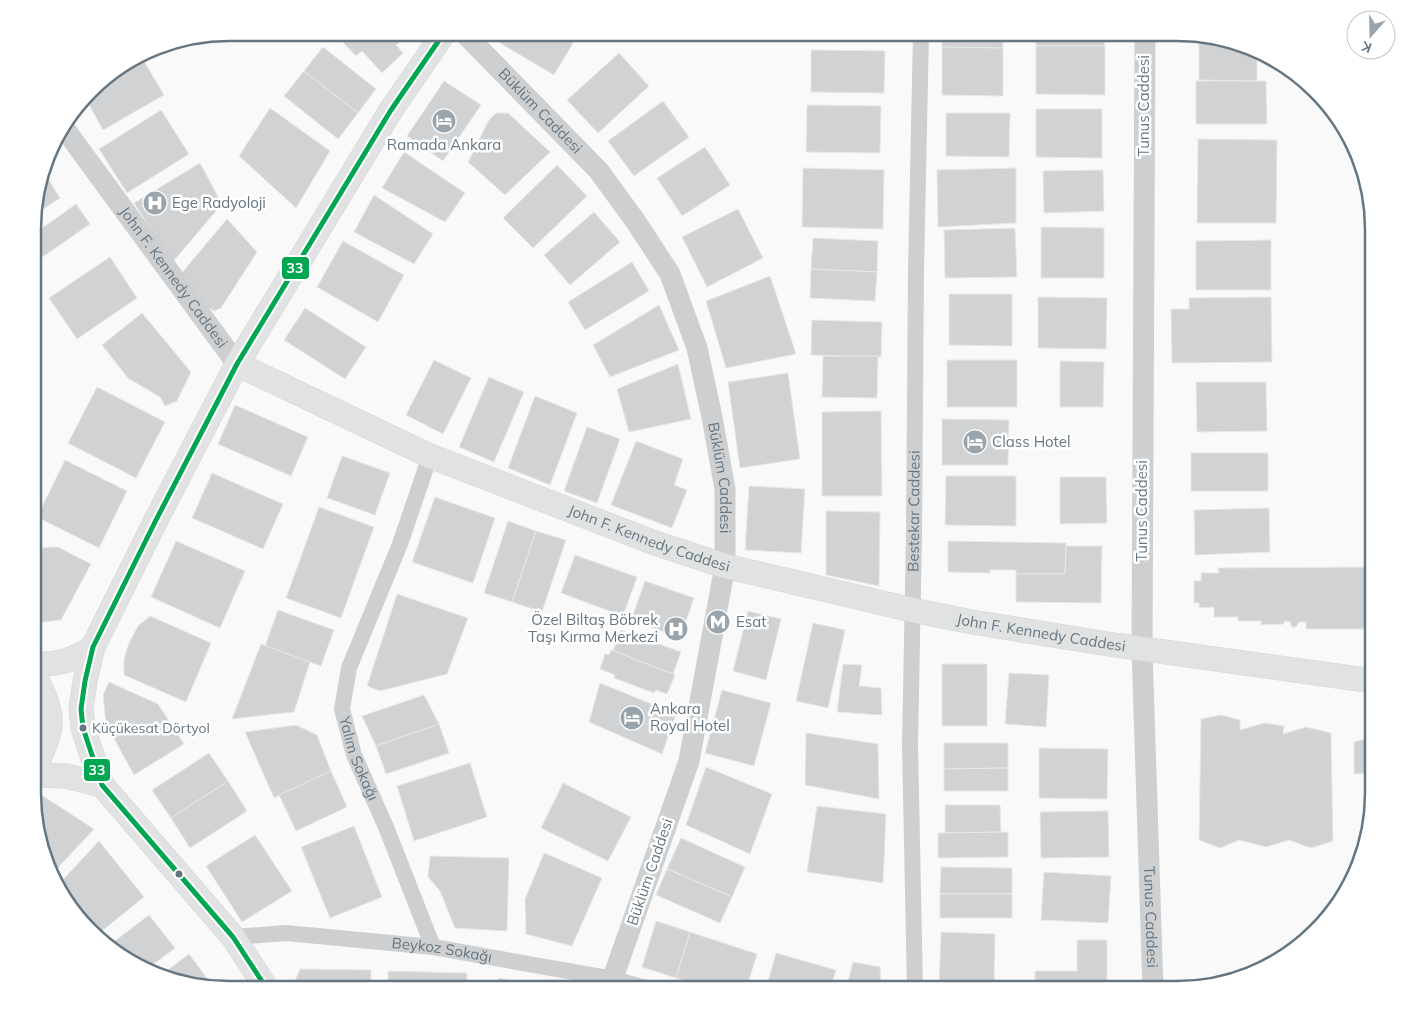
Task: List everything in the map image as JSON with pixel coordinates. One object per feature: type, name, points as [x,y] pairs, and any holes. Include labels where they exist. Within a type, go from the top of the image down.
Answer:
[{"type":"main road","points":[[262,981],[232,937],[102,785],[84,728],[81,709],[85,681],[93,647],[236,364],[391,110],[438,41]]},
{"type":"main road","name":"John F. Kennedy Caddesi","points":[[236,364],[430,456],[655,543],[725,566],[912,610],[972,622],[1142,649],[1365,680]]},
{"type":"main road","points":[[41,664],[66,661],[80,656],[93,647]]},
{"type":"main road","points":[[41,690],[48,706],[51,720],[50,733],[41,754]]},
{"type":"main road","points":[[41,775],[66,776],[102,785]]},
{"type":"street","name":"Büklüm Caddesi","points":[[472,41],[598,171],[636,222],[670,274],[697,348],[725,489],[725,566],[689,760],[612,981]]},
{"type":"street","name":"Bestekar Caddesi","points":[[915,981],[910,745],[921,41]]},
{"type":"street","name":"Tunus Caddesi","points":[[1145,41],[1142,649],[1153,981]]},
{"type":"street","name":"John F. Kennedy Caddesi","points":[[68,133],[236,364]]},
{"type":"street","name":"Yalım Sokağı","points":[[430,456],[400,544],[349,668],[342,709],[354,755],[386,827],[433,947]]},
{"type":"street","name":"Beykoz Sokağı","points":[[232,937],[286,933],[433,947],[597,981]]},
{"type":"building","points":[[342,41],[401,41],[396,45],[403,53],[382,73],[362,51],[356,56]]},
{"type":"building","points":[[496,41],[574,41],[554,75]]},
{"type":"building","points":[[942,41],[1003,41],[1003,48],[942,47]]},
{"type":"building","points":[[1036,41],[1105,41],[1105,46],[1036,46]]},
{"type":"building","points":[[1199,44],[1214,45],[1237,51],[1257,60],[1257,81],[1199,80]]},
{"type":"building","points":[[1036,46],[1105,46],[1105,95],[1036,94]]},
{"type":"building","points":[[323,47],[376,89],[358,113],[304,71]]},
{"type":"building","points":[[942,47],[1003,48],[1003,96],[942,95]]},
{"type":"building","points":[[811,50],[885,51],[884,93],[811,92]]},
{"type":"building","points":[[619,53],[649,86],[598,133],[567,100]]},
{"type":"building","points":[[144,62],[164,95],[103,130],[89,104],[115,80]]},
{"type":"building","points":[[304,71],[358,113],[338,139],[284,96]]},
{"type":"building","name":"Ramada Ankara","points":[[444,81],[481,105],[443,161],[407,136]]},
{"type":"building","points":[[1196,81],[1266,81],[1267,124],[1196,124]]},
{"type":"building","points":[[663,101],[689,137],[634,176],[608,141]]},
{"type":"building","points":[[807,105],[881,106],[880,153],[806,152]]},
{"type":"building","points":[[270,108],[330,151],[296,208],[239,156]]},
{"type":"building","points":[[1036,109],[1102,109],[1102,158],[1036,157]]},
{"type":"building","points":[[161,110],[189,154],[127,193],[99,149]]},
{"type":"building","points":[[496,113],[508,113],[550,152],[505,195],[468,162],[489,120]]},
{"type":"building","points":[[946,113],[1010,113],[1009,157],[946,156]]},
{"type":"building","points":[[1198,139],[1277,140],[1276,223],[1197,223]]},
{"type":"building","points":[[705,147],[730,185],[682,216],[657,178]]},
{"type":"building","points":[[404,152],[465,193],[445,222],[382,188]]},
{"type":"building","points":[[200,163],[222,204],[172,263],[134,203]]},
{"type":"building","points":[[557,165],[587,196],[533,248],[503,218]]},
{"type":"building","points":[[803,168],[884,170],[883,229],[802,227]]},
{"type":"building","points":[[1016,168],[1016,223],[938,227],[937,170]]},
{"type":"building","points":[[1103,170],[1104,211],[1044,213],[1043,171]]},
{"type":"building","points":[[48,179],[60,198],[43,209]]},
{"type":"building","points":[[374,195],[433,234],[414,264],[354,232]]},
{"type":"building","points":[[76,204],[90,224],[41,258],[41,229]]},
{"type":"building","points":[[738,209],[763,258],[707,287],[682,237]]},
{"type":"building","points":[[594,212],[620,242],[570,285],[544,255]]},
{"type":"building","points":[[227,219],[257,252],[221,308],[214,311],[209,308],[180,275]]},
{"type":"building","points":[[1041,227],[1104,228],[1104,278],[1041,278]]},
{"type":"building","points":[[1015,228],[1017,277],[945,278],[944,230]]},
{"type":"building","points":[[813,238],[878,241],[877,272],[811,269]]},
{"type":"building","points":[[1271,240],[1271,290],[1196,290],[1196,241]]},
{"type":"building","points":[[343,241],[404,275],[378,322],[317,287]]},
{"type":"building","points":[[110,257],[137,298],[77,339],[49,298]]},
{"type":"building","points":[[632,262],[649,291],[585,330],[568,302]]},
{"type":"building","points":[[811,269],[877,272],[875,301],[810,298]]},
{"type":"building","points":[[770,276],[796,354],[726,368],[706,301]]},
{"type":"building","points":[[949,294],[1012,294],[1012,346],[949,345]]},
{"type":"building","points":[[1038,297],[1107,298],[1106,349],[1038,348]]},
{"type":"building","points":[[1271,297],[1272,362],[1172,363],[1171,309],[1189,309],[1189,298]]},
{"type":"building","points":[[659,305],[679,350],[610,377],[593,345]]},
{"type":"building","points":[[305,308],[366,347],[345,379],[284,340]]},
{"type":"building","points":[[142,313],[191,372],[177,401],[165,406],[160,397],[128,378],[102,345]]},
{"type":"building","points":[[812,320],[882,322],[881,357],[811,355]]},
{"type":"building","points":[[823,356],[878,356],[877,398],[822,397]]},
{"type":"building","points":[[434,360],[471,378],[443,434],[406,415]]},
{"type":"building","points":[[947,360],[1017,360],[1017,407],[947,407]]},
{"type":"building","points":[[1060,361],[1104,362],[1103,407],[1060,407]]},
{"type":"building","points":[[678,364],[691,419],[629,432],[617,389]]},
{"type":"building","points":[[788,373],[800,459],[740,468],[728,382]]},
{"type":"building","points":[[489,377],[524,392],[494,462],[459,447]]},
{"type":"building","points":[[1196,382],[1266,382],[1267,431],[1197,432]]},
{"type":"building","points":[[97,387],[165,422],[136,478],[68,443]]},
{"type":"building","points":[[535,396],[577,413],[550,485],[508,468]]},
{"type":"building","points":[[235,405],[308,437],[291,476],[218,444]]},
{"type":"building","points":[[881,411],[882,496],[822,496],[822,412]]},
{"type":"building","name":"Class Hotel","points":[[942,419],[1009,420],[1008,465],[942,465]]},
{"type":"building","points":[[587,427],[620,439],[597,503],[564,491]]},
{"type":"building","points":[[636,441],[683,459],[674,485],[687,490],[672,528],[611,505]]},
{"type":"building","points":[[1191,453],[1268,453],[1268,491],[1191,491]]},
{"type":"building","points":[[342,456],[390,473],[375,515],[327,498]]},
{"type":"building","points":[[65,460],[127,491],[99,548],[41,519],[41,509]]},
{"type":"building","points":[[212,473],[283,504],[263,549],[192,518]]},
{"type":"building","points":[[946,476],[1016,476],[1016,526],[945,525]]},
{"type":"building","points":[[1060,477],[1106,477],[1107,523],[1060,524]]},
{"type":"building","points":[[749,486],[805,489],[801,553],[745,550]]},
{"type":"building","points":[[435,497],[495,518],[473,583],[412,562]]},
{"type":"building","points":[[319,507],[374,527],[341,618],[286,598]]},
{"type":"building","points":[[1269,508],[1270,552],[1195,555],[1194,510]]},
{"type":"building","points":[[826,511],[880,512],[879,586],[826,575]]},
{"type":"building","points":[[508,521],[536,531],[512,602],[484,593]]},
{"type":"building","points":[[536,531],[566,540],[542,612],[512,602]]},
{"type":"building","points":[[176,541],[245,571],[220,628],[151,597]]},
{"type":"building","points":[[948,541],[1066,543],[1065,574],[1016,574],[1016,570],[990,570],[990,573],[948,572]]},
{"type":"building","points":[[1066,546],[1102,546],[1101,603],[1016,602],[1016,574],[1065,574]]},
{"type":"building","points":[[58,547],[91,564],[61,620],[41,622],[41,548]]},
{"type":"building","points":[[575,555],[637,577],[623,616],[561,593]]},
{"type":"building","points":[[1365,567],[1365,629],[1306,629],[1306,622],[1299,622],[1296,627],[1292,627],[1290,622],[1284,621],[1284,624],[1261,625],[1261,621],[1238,621],[1238,617],[1214,617],[1214,607],[1199,608],[1199,603],[1194,603],[1194,581],[1201,581],[1201,573],[1219,573],[1218,568]]},
{"type":"building","points":[[645,581],[694,598],[680,638],[631,620]]},
{"type":"building","points":[[397,594],[468,618],[447,674],[380,691],[367,686]]},
{"type":"building","points":[[278,610],[334,630],[321,666],[265,646]]},
{"type":"building","points":[[748,611],[781,619],[766,680],[733,671]]},
{"type":"building","points":[[150,616],[211,643],[186,702],[124,675],[124,659],[129,643],[138,626]]},
{"type":"building","points":[[813,623],[845,630],[828,708],[796,701]]},
{"type":"building","points":[[621,630],[681,652],[673,674],[613,651]]},
{"type":"building","points":[[261,644],[310,662],[294,712],[232,719]]},
{"type":"building","points":[[611,650],[675,675],[667,694],[656,690],[654,693],[614,678],[615,675],[600,669],[605,654],[609,655]]},
{"type":"building","points":[[843,664],[862,665],[859,686],[881,688],[882,715],[837,712]]},
{"type":"building","points":[[942,664],[987,664],[987,726],[942,726]]},
{"type":"building","points":[[1009,673],[1049,675],[1046,727],[1005,724]]},
{"type":"building","points":[[109,682],[158,704],[184,744],[134,775],[106,724],[103,695]]},
{"type":"building","name":"Ankara Royal Hotel","points":[[600,683],[676,714],[662,754],[589,722]]},
{"type":"building","points":[[722,690],[771,703],[754,766],[705,753]]},
{"type":"building","points":[[424,695],[439,724],[376,746],[362,716]]},
{"type":"building","points":[[1221,715],[1240,720],[1240,730],[1264,723],[1284,726],[1283,734],[1306,727],[1331,733],[1333,841],[1311,848],[1289,840],[1266,847],[1239,840],[1220,848],[1199,840],[1201,719]]},
{"type":"building","points":[[439,724],[449,753],[386,774],[376,746]]},
{"type":"building","points":[[296,725],[317,735],[331,771],[274,798],[245,732]]},
{"type":"building","points":[[806,733],[878,744],[879,799],[805,785]]},
{"type":"building","points":[[1365,739],[1365,773],[1354,774],[1354,742]]},
{"type":"building","points":[[944,743],[1008,743],[1008,768],[944,769]]},
{"type":"building","points":[[1039,748],[1108,749],[1107,799],[1039,798]]},
{"type":"building","points":[[209,753],[228,781],[171,818],[152,790]]},
{"type":"building","points":[[470,763],[487,817],[414,841],[397,786]]},
{"type":"building","points":[[706,767],[772,794],[750,854],[686,825]]},
{"type":"building","points":[[1008,768],[1008,791],[944,791],[944,769]]},
{"type":"building","points":[[331,771],[347,807],[296,831],[279,795]]},
{"type":"building","points":[[228,781],[247,811],[190,848],[171,818]]},
{"type":"building","points":[[563,783],[631,817],[608,861],[541,828]]},
{"type":"building","points":[[43,796],[94,829],[57,868],[45,830],[41,798]]},
{"type":"building","points":[[945,805],[1000,805],[1001,832],[945,833]]},
{"type":"building","points":[[817,806],[886,814],[883,883],[807,872]]},
{"type":"building","points":[[1108,811],[1109,857],[1041,858],[1040,812]]},
{"type":"building","points":[[354,826],[382,897],[330,918],[301,847]]},
{"type":"building","points":[[1008,832],[1008,857],[938,858],[938,833]]},
{"type":"building","points":[[255,835],[292,891],[242,922],[206,866]]},
{"type":"building","points":[[681,838],[745,867],[732,897],[667,869]]},
{"type":"building","points":[[99,841],[144,897],[102,931],[80,907],[63,880]]},
{"type":"building","points":[[544,853],[602,878],[572,946],[526,934],[525,899]]},
{"type":"building","points":[[430,856],[509,858],[507,931],[455,928],[440,891],[428,877]]},
{"type":"building","points":[[941,867],[1012,868],[1012,894],[940,894]]},
{"type":"building","points":[[667,869],[732,897],[720,923],[656,895]]},
{"type":"building","points":[[1044,872],[1111,876],[1108,923],[1041,920]]},
{"type":"building","points":[[940,894],[1012,894],[1012,918],[940,918]]},
{"type":"building","points":[[149,915],[175,948],[153,964],[135,956],[114,941]]},
{"type":"building","points":[[656,921],[690,932],[676,978],[642,967]]},
{"type":"building","points":[[690,932],[757,954],[749,981],[686,981],[676,978]]},
{"type":"building","points":[[941,932],[995,934],[994,981],[939,981]]},
{"type":"building","points":[[1077,940],[1107,940],[1107,981],[1035,981],[1035,971],[1077,971]]},
{"type":"building","points":[[776,953],[836,970],[833,981],[768,981]]},
{"type":"building","points":[[189,954],[208,979],[192,977],[167,970]]},
{"type":"building","points":[[853,962],[880,967],[881,981],[848,981]]},
{"type":"building","points":[[300,969],[371,970],[371,981],[295,981]]},
{"type":"building","points":[[388,971],[467,973],[467,981],[388,981]]},
{"type":"building","points":[[499,978],[513,981],[498,981]]},
{"type":"transit line","name":"33","points":[[262,981],[233,937],[102,785],[83,728],[81,709],[85,681],[93,647],[237,364],[391,110],[438,41]]},
{"type":"place","name":"Ramada Ankara","points":[[444,121]]},
{"type":"place","name":"Ege Radyoloji","points":[[155,203]]},
{"type":"place","name":"Class Hotel","points":[[975,442]]},
{"type":"place","name":"Esat","points":[[718,622]]},
{"type":"place","name":"Özel Biltaş Böbrek Taşı Kırma Merkezi","points":[[676,629]]},
{"type":"place","name":"Ankara Royal Hotel","points":[[632,718]]},
{"type":"place","name":"Küçükesat Dörtyol","points":[[83,728]]}]
